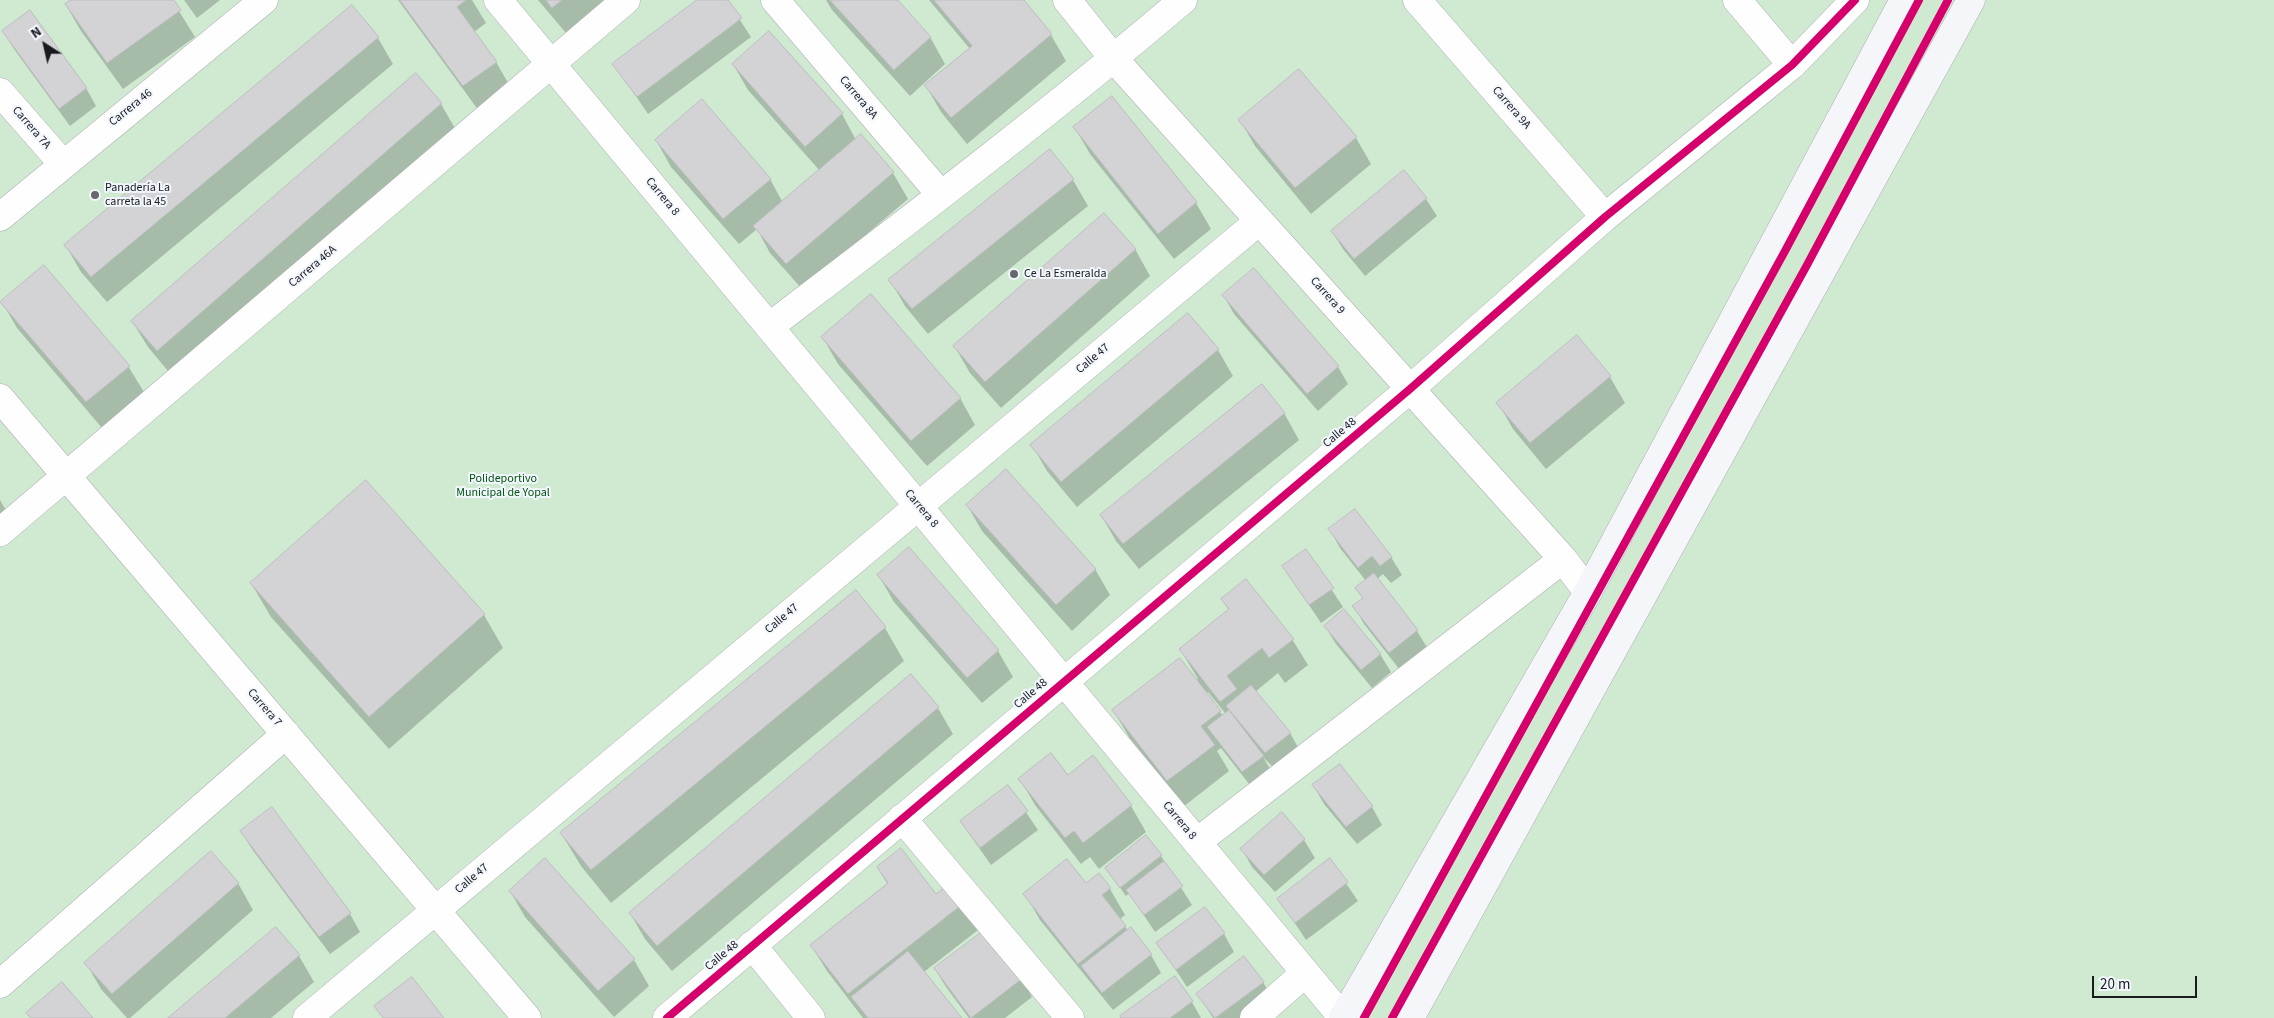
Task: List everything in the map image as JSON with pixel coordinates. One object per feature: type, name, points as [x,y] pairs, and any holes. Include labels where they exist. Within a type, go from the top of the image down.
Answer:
[{"type":"main road","points":[[1343,1018],[1588,592],[1904,0]]},
{"type":"main road","points":[[1410,1018],[1970,0]]},
{"type":"street","name":"Carrera 46","points":[[0,217],[264,0]]},
{"type":"street","name":"Carrera 8","points":[[498,0],[1343,1018]]},
{"type":"street","name":"Carrera 46A","points":[[0,532],[626,0]]},
{"type":"street","name":"Carrera 8A","points":[[775,0],[941,195]]},
{"type":"street","name":"Carrera 9","points":[[1067,0],[1114,59],[1562,559],[1588,592]]},
{"type":"street","points":[[769,326],[941,195],[1114,59],[1183,0]]},
{"type":"street","name":"Carrera 9A","points":[[1417,0],[1605,217]]},
{"type":"street","points":[[1737,0],[1792,65]]},
{"type":"street","name":"Calle 48","points":[[667,1018],[1410,389],[1605,217],[1792,65],[1855,0]]},
{"type":"street","name":"Carrera 7A","points":[[0,92],[63,164]]},
{"type":"street","name":"Calle 47","points":[[307,1018],[1259,221]]},
{"type":"street","name":"Carrera 7","points":[[0,398],[527,1018]]},
{"type":"street","points":[[1196,842],[1562,559]]},
{"type":"street","points":[[0,984],[286,734]]},
{"type":"street","points":[[902,818],[1070,1018]]},
{"type":"street","points":[[752,945],[811,1018]]},
{"type":"street","points":[[1254,1018],[1306,973]]},
{"type":"green space","name":"Polideportivo Municipal de Yopal","points":[[0,0],[2274,0],[2274,1018],[0,1018]]},
{"type":"building","points":[[71,0],[174,0],[181,10],[107,63],[65,4]]},
{"type":"building","points":[[400,0],[466,0],[457,7],[497,62],[463,86]]},
{"type":"building","points":[[546,0],[562,0],[552,8]]},
{"type":"building","points":[[697,0],[728,0],[742,18],[637,97],[612,64]]},
{"type":"building","points":[[830,0],[898,0],[931,37],[894,70]]},
{"type":"building","points":[[934,0],[1024,0],[1052,34],[951,118],[924,85],[972,46]]},
{"type":"building","points":[[352,5],[379,37],[91,277],[64,245]]},
{"type":"building","points":[[30,10],[87,88],[59,109],[2,31]]},
{"type":"building","points":[[769,31],[843,113],[805,147],[732,64]]},
{"type":"building","points":[[1299,69],[1357,137],[1295,188],[1238,120]]},
{"type":"building","points":[[416,73],[442,103],[157,351],[131,321]]},
{"type":"building","points":[[1112,96],[1197,202],[1158,234],[1073,127]]},
{"type":"building","points":[[702,99],[771,179],[723,219],[655,140]]},
{"type":"building","points":[[861,134],[894,172],[786,264],[753,226]]},
{"type":"building","points":[[1050,149],[1074,179],[912,309],[888,280]]},
{"type":"building","points":[[1404,170],[1427,198],[1354,259],[1331,231]]},
{"type":"building","points":[[1104,213],[1136,249],[985,382],[953,346]]},
{"type":"building","points":[[44,265],[130,366],[86,402],[0,302]]},
{"type":"building","points":[[1254,268],[1339,366],[1307,394],[1222,295]]},
{"type":"building","points":[[871,294],[961,398],[911,441],[821,337]]},
{"type":"building","points":[[1188,313],[1219,349],[1061,482],[1030,445]]},
{"type":"building","points":[[1577,335],[1611,376],[1530,443],[1496,403]]},
{"type":"building","points":[[1262,384],[1285,413],[1123,544],[1100,515]]},
{"type":"building","points":[[1006,469],[1096,569],[1056,605],[966,505]]},
{"type":"building","points":[[366,480],[485,614],[369,717],[250,583]]},
{"type":"building","points":[[1355,509],[1392,557],[1380,566],[1372,556],[1358,568],[1328,529]]},
{"type":"building","points":[[909,547],[999,650],[967,678],[877,575]]},
{"type":"building","points":[[1306,549],[1334,588],[1309,605],[1282,566]]},
{"type":"building","points":[[1374,573],[1418,630],[1389,653],[1352,606],[1363,598],[1355,588]]},
{"type":"building","points":[[1246,579],[1294,639],[1269,658],[1262,648],[1227,676],[1237,689],[1220,702],[1179,649],[1229,609],[1221,599]]},
{"type":"building","points":[[856,590],[886,627],[591,870],[560,833]]},
{"type":"building","points":[[1344,609],[1381,654],[1361,670],[1324,626]]},
{"type":"building","points":[[1180,658],[1221,711],[1201,726],[1215,745],[1167,781],[1112,710]]},
{"type":"building","points":[[911,674],[939,707],[657,946],[629,913]]},
{"type":"building","points":[[1251,685],[1291,733],[1265,753],[1226,706]]},
{"type":"building","points":[[1229,710],[1264,756],[1242,772],[1207,727]]},
{"type":"building","points":[[1051,753],[1068,775],[1093,755],[1132,805],[1083,843],[1074,831],[1065,838],[1018,779]]},
{"type":"building","points":[[1340,764],[1373,806],[1346,827],[1312,785]]},
{"type":"building","points":[[1008,785],[1028,811],[980,848],[960,821]]},
{"type":"building","points":[[272,807],[351,913],[319,937],[240,831]]},
{"type":"building","points":[[1282,812],[1305,839],[1264,875],[1240,849]]},
{"type":"building","points":[[1146,835],[1162,855],[1120,888],[1105,868]]},
{"type":"building","points":[[901,848],[936,894],[949,884],[964,903],[848,994],[810,945],[888,883],[877,867]]},
{"type":"building","points":[[211,851],[239,883],[112,994],[84,963]]},
{"type":"building","points":[[545,858],[635,959],[598,991],[509,891]]},
{"type":"building","points":[[1330,858],[1348,882],[1295,923],[1277,899]]},
{"type":"building","points":[[1067,859],[1086,883],[1099,873],[1111,888],[1102,895],[1126,926],[1078,964],[1023,894]]},
{"type":"building","points":[[1164,861],[1183,886],[1144,915],[1126,890]]},
{"type":"building","points":[[1205,907],[1225,933],[1176,970],[1156,943]]},
{"type":"building","points":[[276,927],[300,955],[225,1018],[168,1018]]},
{"type":"building","points":[[1131,927],[1152,954],[1102,993],[1081,966]]},
{"type":"building","points":[[986,929],[1023,978],[971,1018],[934,968]]},
{"type":"building","points":[[908,951],[962,1018],[868,1018],[851,997]]},
{"type":"building","points":[[1244,956],[1264,982],[1215,1018],[1196,994]]},
{"type":"building","points":[[1175,976],[1193,1001],[1170,1018],[1121,1018],[1120,1016]]},
{"type":"building","points":[[412,977],[444,1018],[383,1018],[374,1006]]},
{"type":"building","points":[[62,982],[93,1018],[31,1018],[26,1013]]},
{"type":"cycle path","points":[[667,1018],[1410,389],[1605,217],[1792,65],[1855,0]]},
{"type":"cycle path","points":[[1364,1018],[1785,251],[1919,0]]},
{"type":"cycle path","points":[[1392,1018],[1807,265],[1948,0]]},
{"type":"place","name":"Panadería La carreta la 45","points":[[95,195]]},
{"type":"place","name":"Ce La Esmeralda","points":[[1014,274]]}]
